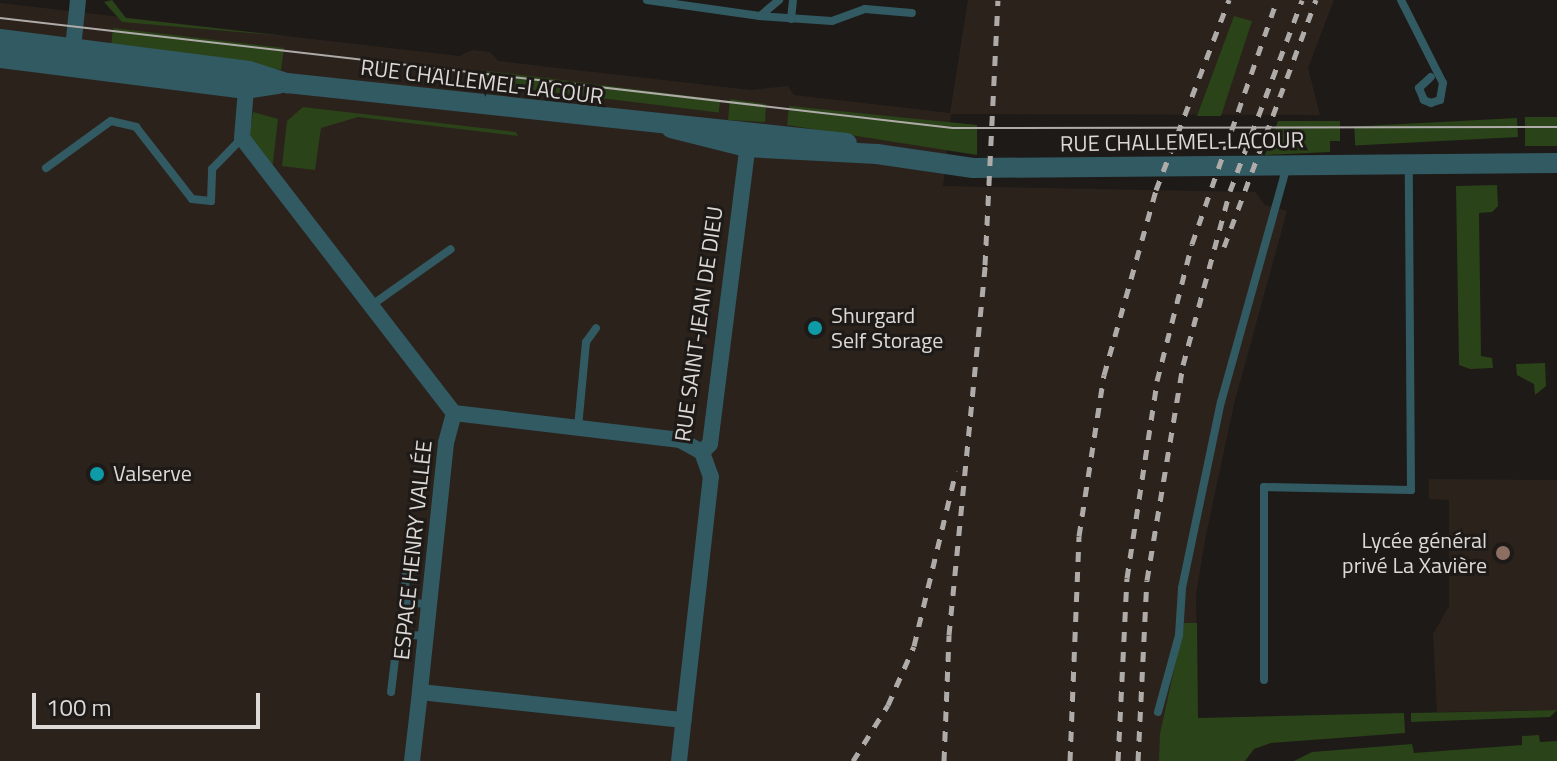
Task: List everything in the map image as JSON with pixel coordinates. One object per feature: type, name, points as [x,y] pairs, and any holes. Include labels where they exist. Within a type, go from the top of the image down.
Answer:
[{"type":"street","points":[[71,58],[78,0]]},
{"type":"street","name":"RUE CHALLEMEL-LACOUR","points":[[0,39],[71,58],[246,89],[287,83]]},
{"type":"street","name":"RUE CHALLEMEL-LACOUR","points":[[0,58],[71,58],[249,71],[287,83],[748,139],[847,144],[877,154],[973,168],[1489,161],[1557,163]]},
{"type":"street","points":[[246,89],[242,138],[368,307],[454,413],[680,440],[702,452]]},
{"type":"street","name":"RUE SAINT-JEAN DE DIEU","points":[[679,761],[711,477],[702,452],[710,444],[748,139]]},
{"type":"street","name":"RUE CHALLEMEL-LACOUR","points":[[1489,161],[1557,154]]},
{"type":"street","name":"ESPACE HENRY VALLÉE","points":[[412,761],[446,443],[454,413]]},
{"type":"street","name":"ESPACE HENRY VALLÉE","points":[[420,692],[684,720]]},
{"type":"lane","points":[[646,0],[697,4],[791,19],[839,21],[872,8],[912,13]]},
{"type":"lane","points":[[760,16],[779,0]]},
{"type":"lane","points":[[791,19],[793,0]]},
{"type":"lane","points":[[1401,0],[1443,83],[1440,100],[1431,103],[1424,100],[1419,88],[1431,77]]},
{"type":"lane","points":[[46,168],[111,121],[136,127],[192,199],[211,201],[212,169],[242,138]]},
{"type":"lane","points":[[1264,680],[1264,487],[1411,490],[1409,162]]},
{"type":"lane","points":[[1158,712],[1179,635],[1182,588],[1214,432],[1287,166]]},
{"type":"lane","points":[[368,307],[451,249]]},
{"type":"lane","points":[[578,428],[586,342],[596,328]]},
{"type":"lane","points":[[408,552],[404,601],[429,605]]},
{"type":"lane","points":[[391,692],[398,634],[426,636]]},
{"type":"shaded area","points":[[968,0],[1334,0],[1308,68],[1320,115],[951,114],[943,186],[1255,192],[1265,205],[1287,211],[1234,404],[1196,595],[1198,761],[0,761],[0,3],[459,56],[473,50],[490,52],[498,61],[751,90],[788,86],[794,95],[950,113]]},
{"type":"shaded area","name":"Lycée général privé La Xavière","points":[[1429,479],[1557,480],[1557,710],[1437,712],[1433,634],[1449,606],[1449,500],[1429,499]]},
{"type":"green space","points":[[112,0],[126,18],[285,36],[122,22],[104,2]]},
{"type":"green space","points":[[1234,16],[1252,21],[1221,116],[1197,116]]},
{"type":"green space","points":[[113,28],[284,48],[281,70],[111,46]]},
{"type":"green space","points":[[487,71],[720,100],[719,113],[485,84]]},
{"type":"green space","points":[[730,99],[766,104],[765,122],[728,120]]},
{"type":"green space","points":[[789,106],[977,125],[977,155],[787,125]]},
{"type":"green space","points":[[303,107],[516,132],[518,136],[358,117],[321,128],[315,170],[282,166],[287,121]]},
{"type":"green space","points":[[253,112],[278,119],[272,171],[249,136]]},
{"type":"green space","points":[[1525,117],[1557,117],[1557,146],[1525,146]]},
{"type":"green space","points":[[1517,118],[1518,137],[1355,146],[1354,127]]},
{"type":"green space","points":[[1278,121],[1340,121],[1340,141],[1330,141],[1330,152],[1265,155]]},
{"type":"green space","points":[[1497,185],[1498,206],[1492,212],[1479,213],[1481,356],[1492,358],[1493,368],[1470,369],[1459,365],[1456,186]]},
{"type":"green space","points":[[1545,363],[1546,386],[1535,395],[1534,384],[1517,375],[1516,364]]},
{"type":"green space","points":[[1184,623],[1197,623],[1198,718],[1404,713],[1405,733],[1271,743],[1254,749],[1245,761],[1159,761],[1160,734]]},
{"type":"green space","points":[[1557,710],[1550,717],[1411,722],[1411,713]]},
{"type":"green space","points":[[1539,735],[1540,742],[1557,741],[1557,761],[1294,761],[1312,752],[1412,744],[1414,753],[1522,745],[1522,736]]},
{"type":"tram line","points":[[0,18],[953,128],[1557,127]]},
{"type":"railway","points":[[944,761],[949,635],[985,265],[998,0]]},
{"type":"railway","points":[[1070,761],[1079,536],[1104,375],[1156,190],[1229,0]]},
{"type":"railway","points":[[1118,761],[1127,578],[1157,381],[1192,244],[1277,0]]},
{"type":"railway","points":[[1138,761],[1147,580],[1183,365],[1230,191],[1302,0]]},
{"type":"railway","points":[[1224,247],[1316,0]]},
{"type":"railway","points":[[853,761],[888,705],[914,646],[956,471]]},
{"type":"place","name":"Shurgard Self Storage","points":[[815,328]]},
{"type":"place","name":"Valserve","points":[[97,474]]},
{"type":"place","name":"Lycée général privé La Xavière","points":[[1503,553]]}]
